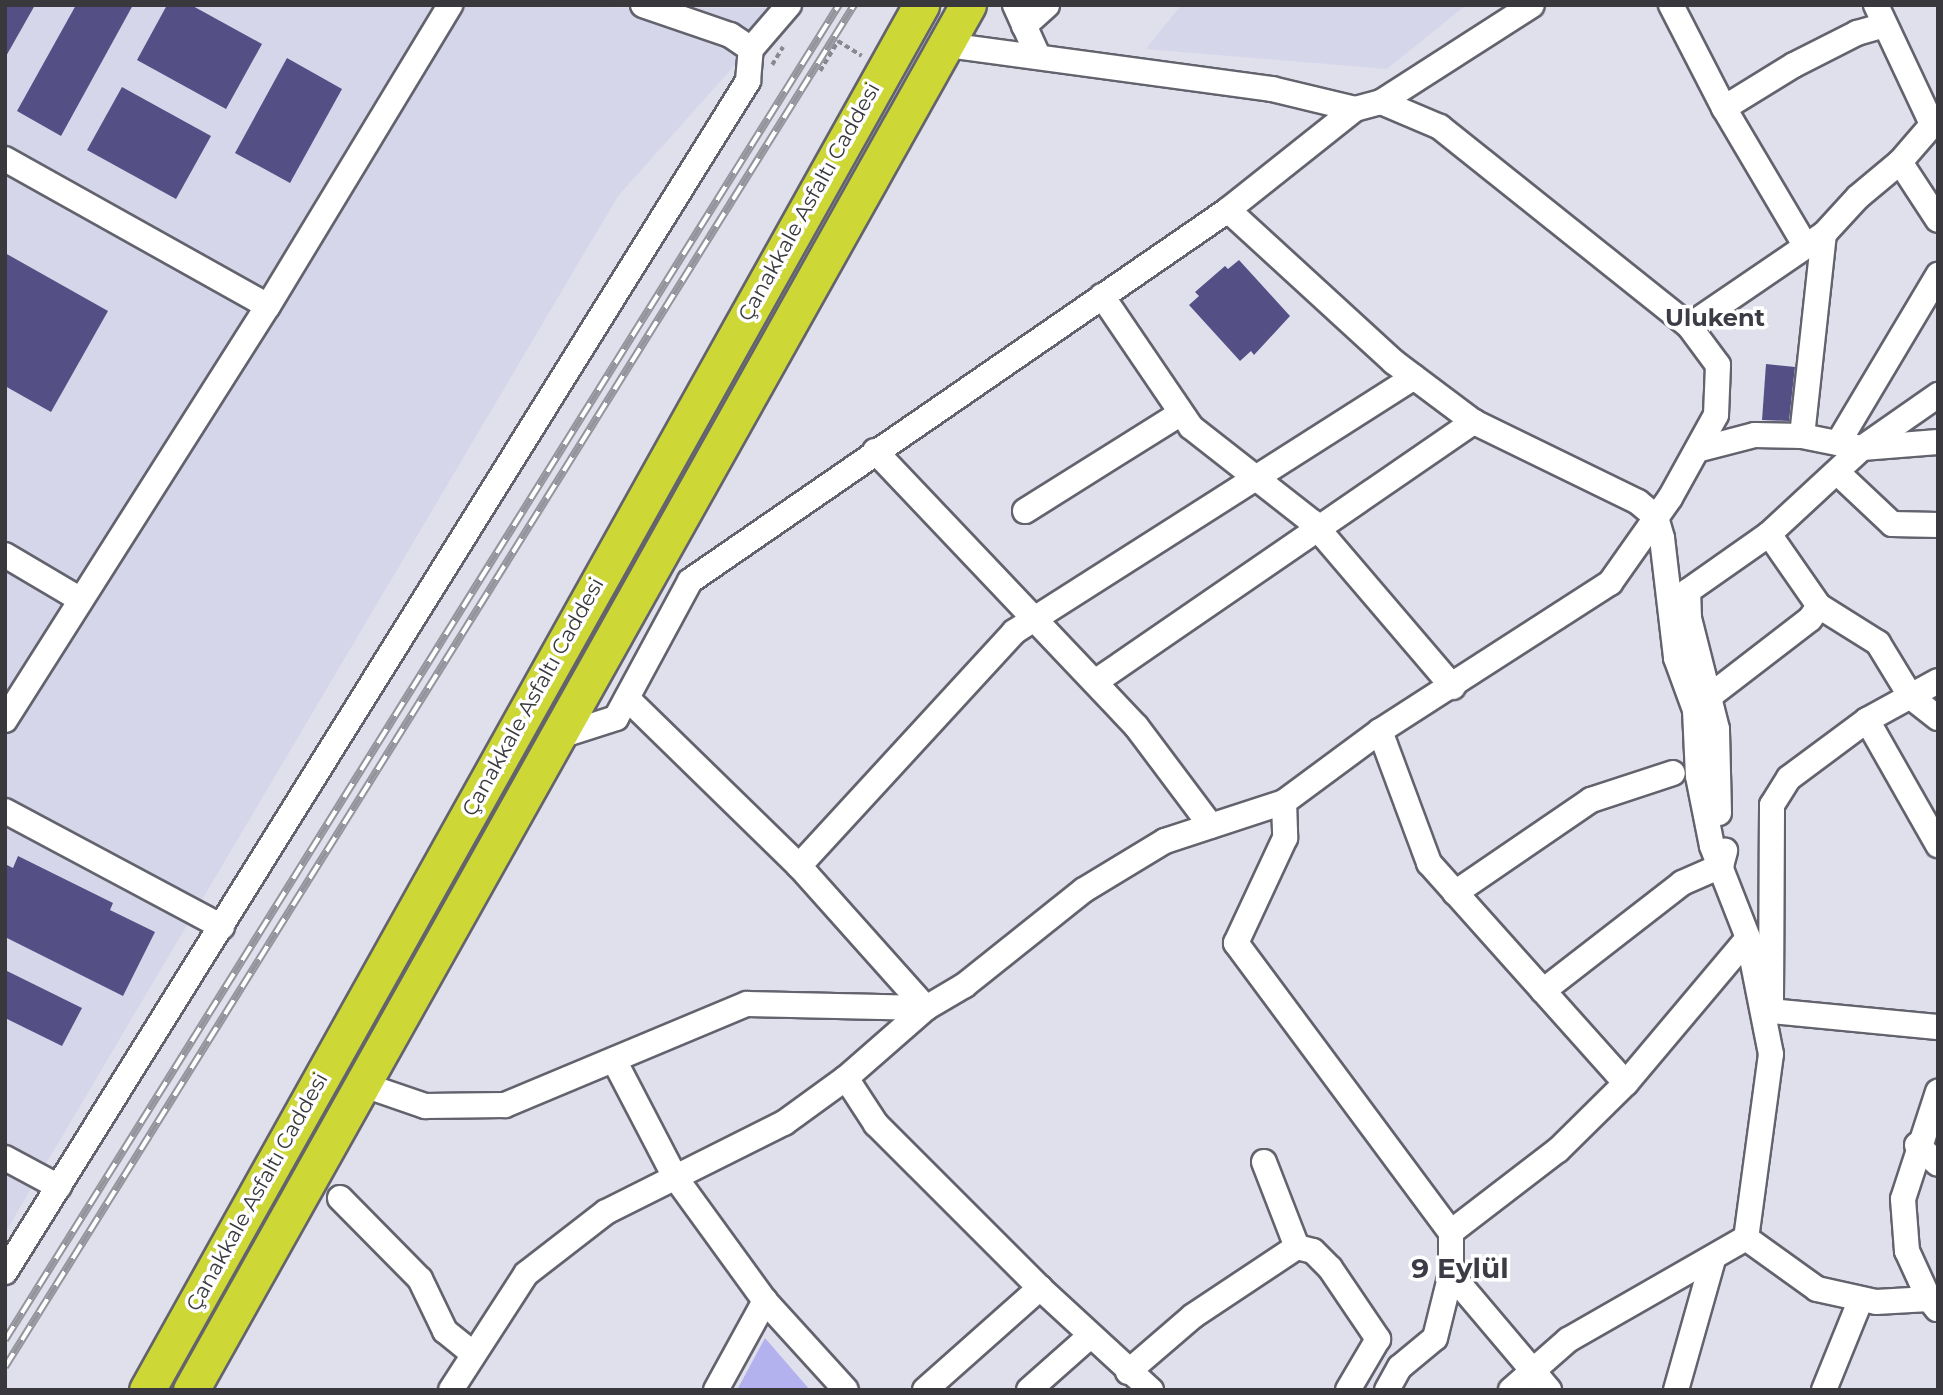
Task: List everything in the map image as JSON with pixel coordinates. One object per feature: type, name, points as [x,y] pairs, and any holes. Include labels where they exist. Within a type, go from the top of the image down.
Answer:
[{"type":"highway","name":"Çanakkale Asfaltı Caddesi","points":[[148,1390],[921,5]]},
{"type":"highway","points":[[191,1390],[561,736],[968,5]]},
{"type":"street","points":[[5,720],[268,306],[450,5]]},
{"type":"street","points":[[643,5],[730,35],[751,48]]},
{"type":"street","points":[[5,1272],[671,211],[748,81],[751,48],[789,5]]},
{"type":"street","points":[[1038,56],[1019,16],[1047,5]]},
{"type":"street","points":[[561,736],[616,718],[690,581],[874,451],[1228,210],[1355,109],[1381,102],[1532,5]]},
{"type":"street","points":[[1671,5],[1724,108],[1815,240],[1802,436]]},
{"type":"street","points":[[1689,326],[1815,240],[1858,197],[1900,162],[1936,123],[1881,15],[1857,33],[1794,65],[1724,108]]},
{"type":"street","points":[[947,45],[1272,89],[1355,109]]},
{"type":"street","points":[[451,1390],[526,1274],[606,1212],[784,1123],[846,1078],[926,1008],[965,985],[1084,890],[1164,841],[1283,802],[1380,731],[1453,687],[1610,583],[1626,567],[1716,415],[1718,365],[1689,326],[1440,127],[1381,102]]},
{"type":"street","points":[[5,159],[268,306]]},
{"type":"street","points":[[1900,162],[1938,219]]},
{"type":"street","points":[[1228,210],[1414,377],[1474,422],[1623,493],[1656,517],[1676,659],[1695,710],[1698,776],[1712,846],[1748,938],[1771,1054]]},
{"type":"street","points":[[1721,866],[1727,840],[1716,803],[1717,729],[1689,618],[1688,591],[1769,534],[1839,474],[1850,446],[1938,275]]},
{"type":"street","points":[[1102,296],[1191,427],[1318,529],[1453,687]]},
{"type":"street","points":[[799,866],[1014,632],[1414,377]]},
{"type":"street","points":[[1850,446],[1938,395]]},
{"type":"street","points":[[1025,512],[1181,413]]},
{"type":"street","points":[[1095,682],[1474,422]]},
{"type":"street","points":[[1697,450],[1755,435],[1802,436],[1850,446],[1938,442]]},
{"type":"street","points":[[874,451],[1136,726],[1211,826]]},
{"type":"street","points":[[1839,474],[1892,524],[1938,525]]},
{"type":"street","points":[[1769,534],[1819,606],[1878,643],[1911,697],[1938,718]]},
{"type":"street","points":[[5,555],[82,600]]},
{"type":"street","points":[[1710,696],[1810,620],[1819,606]]},
{"type":"street","points":[[1511,1390],[1568,1340],[1746,1238],[1771,1054],[1772,805],[1788,778],[1867,720],[1938,681]]},
{"type":"street","points":[[626,698],[799,866],[926,1008]]},
{"type":"street","points":[[1867,720],[1938,845]]},
{"type":"street","points":[[1380,731],[1429,863],[1626,1083]]},
{"type":"street","points":[[1455,894],[1591,800],[1672,773]]},
{"type":"street","points":[[1283,802],[1285,838],[1236,943],[1451,1232],[1451,1274],[1435,1338],[1401,1367],[1387,1390]]},
{"type":"street","points":[[5,811],[222,928]]},
{"type":"street","points":[[1543,991],[1682,883],[1721,866]]},
{"type":"street","points":[[1451,1232],[1558,1150],[1626,1083],[1748,938]]},
{"type":"street","points":[[363,1085],[425,1106],[505,1105],[747,1004],[926,1008]]},
{"type":"street","points":[[1771,1011],[1938,1027]]},
{"type":"street","points":[[614,1060],[675,1177],[765,1301],[846,1390]]},
{"type":"street","points":[[846,1078],[876,1124],[1040,1288],[1128,1372],[1151,1390]]},
{"type":"street","points":[[1933,1304],[1907,1251],[1903,1199],[1917,1145],[1938,1092]]},
{"type":"street","points":[[1917,1145],[1938,1164]]},
{"type":"street","points":[[5,1158],[59,1187]]},
{"type":"street","points":[[1264,1162],[1297,1247]]},
{"type":"street","points":[[340,1198],[420,1279],[445,1332],[473,1354]]},
{"type":"street","points":[[1746,1238],[1817,1289],[1861,1299],[1933,1304]]},
{"type":"street","points":[[1128,1372],[1193,1316],[1297,1247],[1313,1251],[1330,1268],[1378,1339],[1348,1390]]},
{"type":"street","points":[[1676,1390],[1713,1259]]},
{"type":"street","points":[[1451,1274],[1549,1390]]},
{"type":"street","points":[[925,1390],[1040,1288]]},
{"type":"street","points":[[1824,1390],[1861,1299]]},
{"type":"street","points":[[716,1390],[765,1301]]},
{"type":"street","points":[[1029,1390],[1090,1336]]},
{"type":"path","points":[[769,69],[788,39]]},
{"type":"path","points":[[820,71],[838,41],[873,62]]},
{"type":"shaded area","points":[[5,5],[786,8],[618,196],[5,1233]]},
{"type":"shaded area","points":[[1181,5],[1466,5],[1387,69],[1146,49]]},
{"type":"shaded area","points":[[765,1338],[810,1390],[737,1390]]},
{"type":"building","points":[[5,5],[35,5],[5,58]]},
{"type":"building","points":[[76,5],[133,5],[61,136],[17,111]]},
{"type":"building","points":[[167,5],[191,5],[262,44],[226,109],[137,60]]},
{"type":"building","points":[[287,58],[342,89],[290,183],[235,153]]},
{"type":"building","points":[[122,87],[211,136],[176,199],[87,150]]},
{"type":"building","points":[[5,253],[108,311],[51,412],[5,386]]},
{"type":"building","points":[[1239,260],[1290,316],[1254,355],[1251,351],[1240,361],[1189,305],[1199,296],[1195,292],[1225,266],[1228,269]]},
{"type":"building","points":[[1766,364],[1795,367],[1789,421],[1762,420]]},
{"type":"building","points":[[18,856],[113,903],[110,910],[155,932],[123,996],[5,937],[5,864],[13,868]]},
{"type":"building","points":[[5,970],[82,1008],[62,1046],[5,1018]]},
{"type":"railway","points":[[5,1340],[839,5]]},
{"type":"railway","points":[[5,1367],[854,5]]},
{"type":"district","name":"Ulukent","points":[[1715,318]]},
{"type":"district","name":"9 Eylül","points":[[1460,1268]]}]
